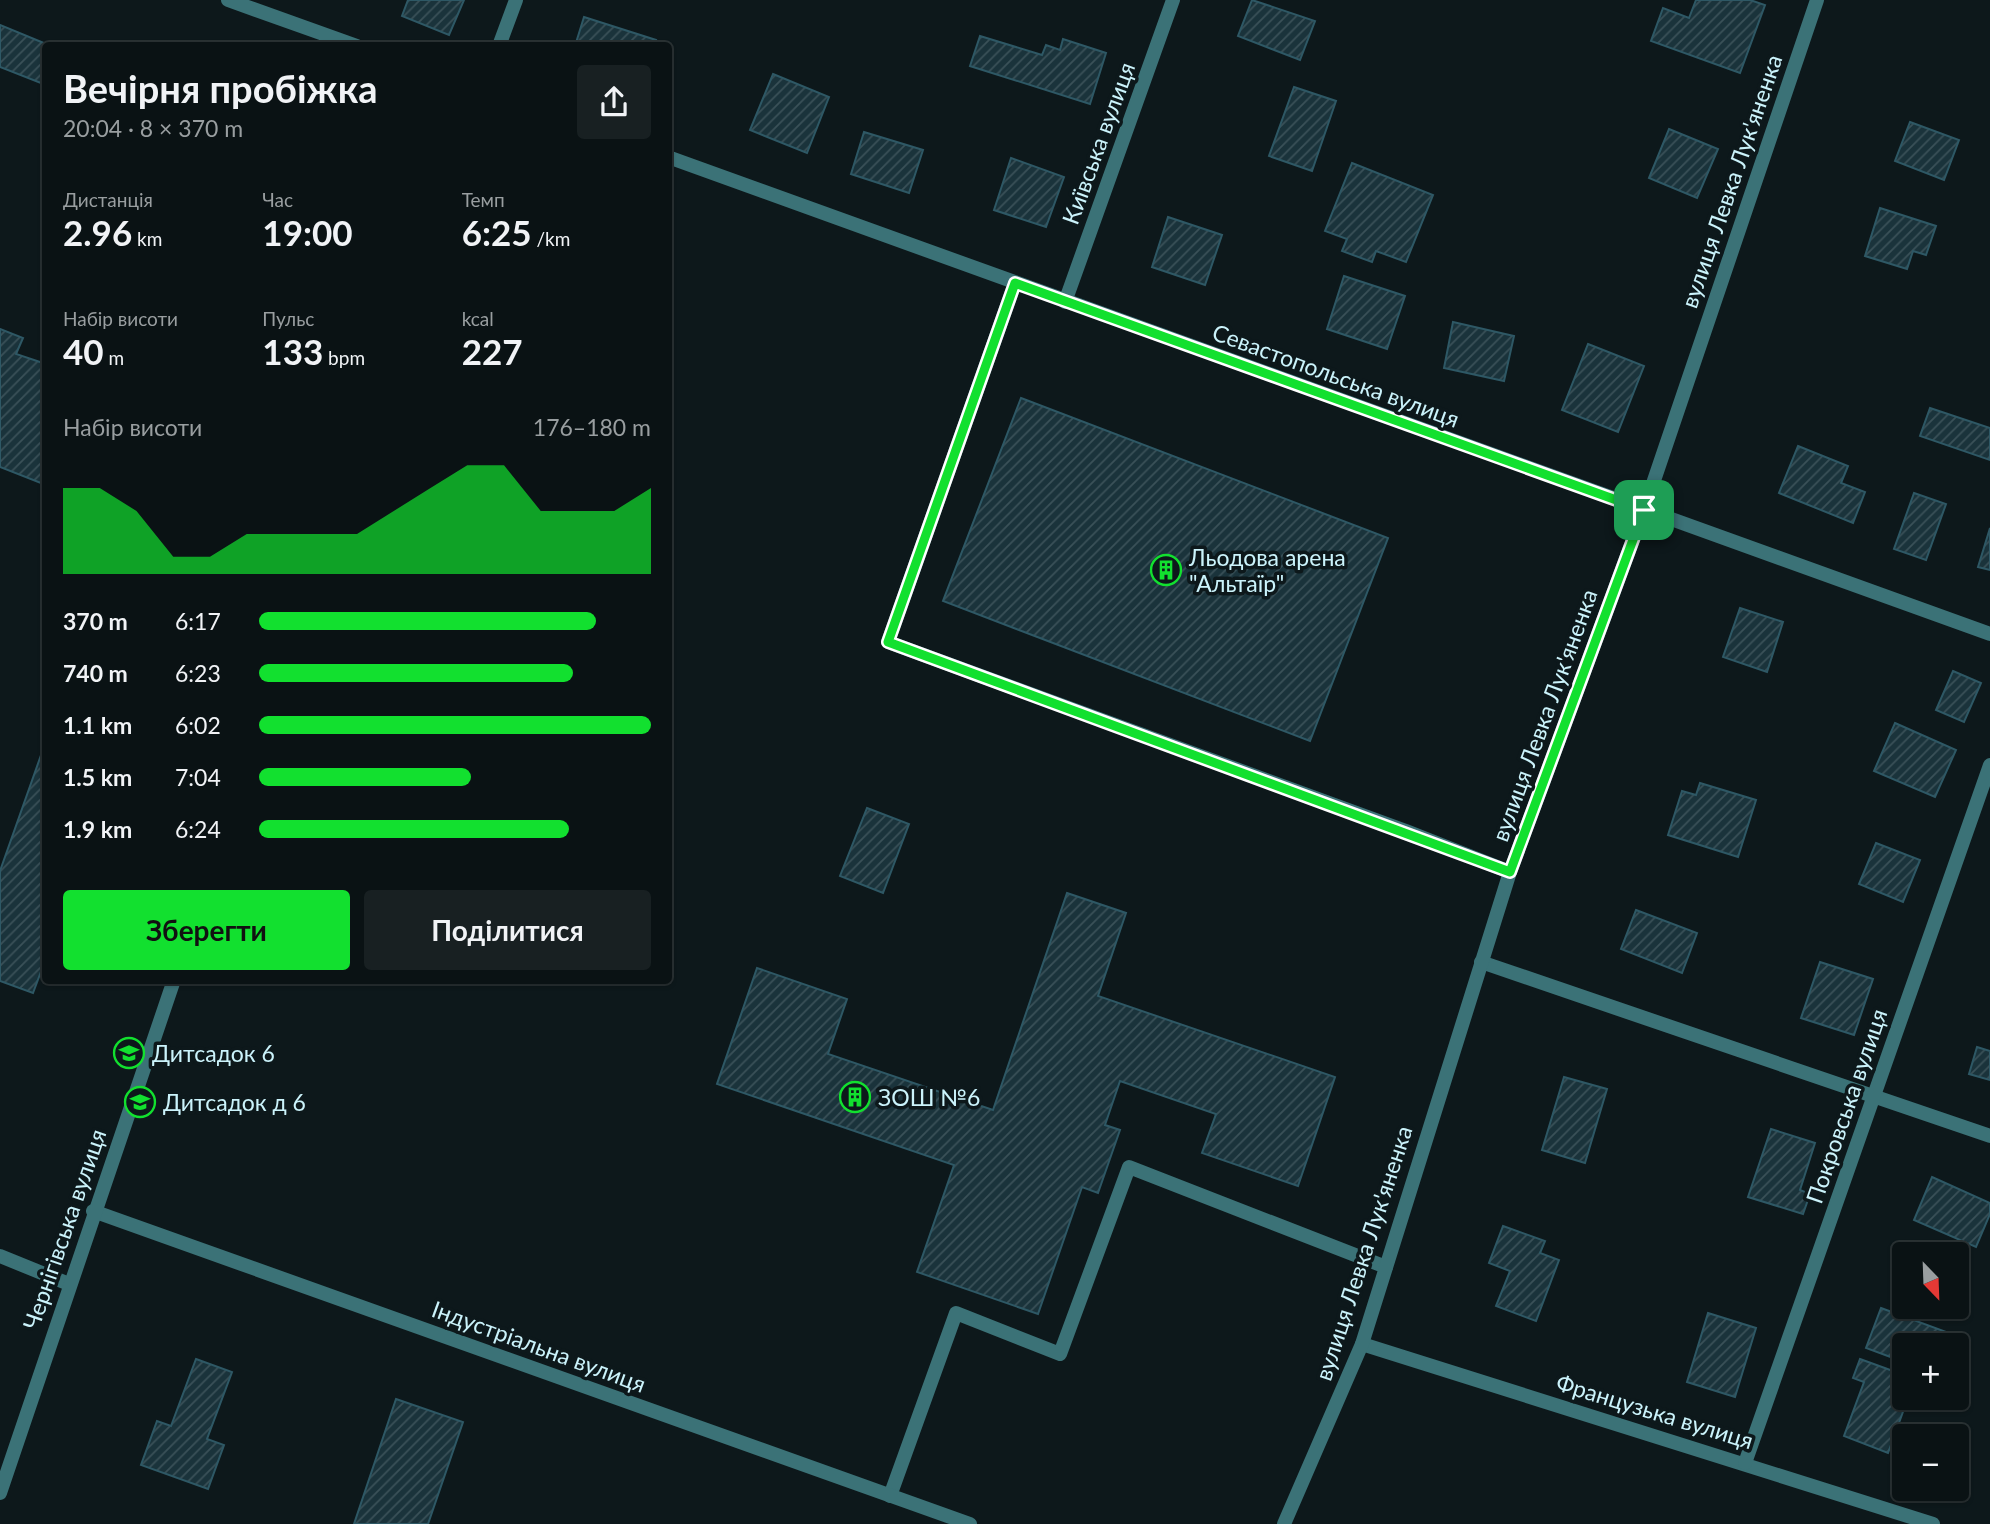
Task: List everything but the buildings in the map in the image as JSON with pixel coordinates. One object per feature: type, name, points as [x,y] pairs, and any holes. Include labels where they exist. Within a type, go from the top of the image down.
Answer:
[{"type":"street","points":[[228,0],[346,42]]},
{"type":"street","points":[[500,42],[516,0]]},
{"type":"street","name":"Київська вулиця","points":[[1065,302],[1173,0]]},
{"type":"street","name":"вулиця Левка Лук'яненка","points":[[1284,1524],[1362,1345],[1510,872],[1644,510],[1816,0]]},
{"type":"street","name":"Севастопольська вулиця","points":[[672,158],[1990,634]]},
{"type":"street","points":[[1015,283],[888,642],[1510,872]]},
{"type":"street","name":"Покровська вулиця","points":[[1745,1462],[1990,765]]},
{"type":"street","points":[[1481,962],[1990,1136]]},
{"type":"street","name":"Чернігівська вулиця","points":[[0,1493],[93,1211],[173,984]]},
{"type":"street","points":[[890,1496],[956,1313],[1060,1354],[1129,1167],[1386,1267]]},
{"type":"street","name":"Індустріальна вулиця","points":[[93,1211],[970,1524]]},
{"type":"street","points":[[0,1256],[69,1284]]},
{"type":"street","name":"Французька вулиця","points":[[1362,1345],[1745,1462],[1933,1524]]},
{"type":"place","name":"Льодова арена \"Альтаїр\"","points":[[1166,570]]},
{"type":"place","name":"Дитсадок 6","points":[[129,1053]]},
{"type":"place","name":"ЗОШ №6","points":[[855,1097]]},
{"type":"place","name":"Дитсадок д 6","points":[[140,1102]]},
{"type":"route","points":[[1015,283],[1644,510],[1510,872],[1406,831],[888,642],[1015,283]]}]
